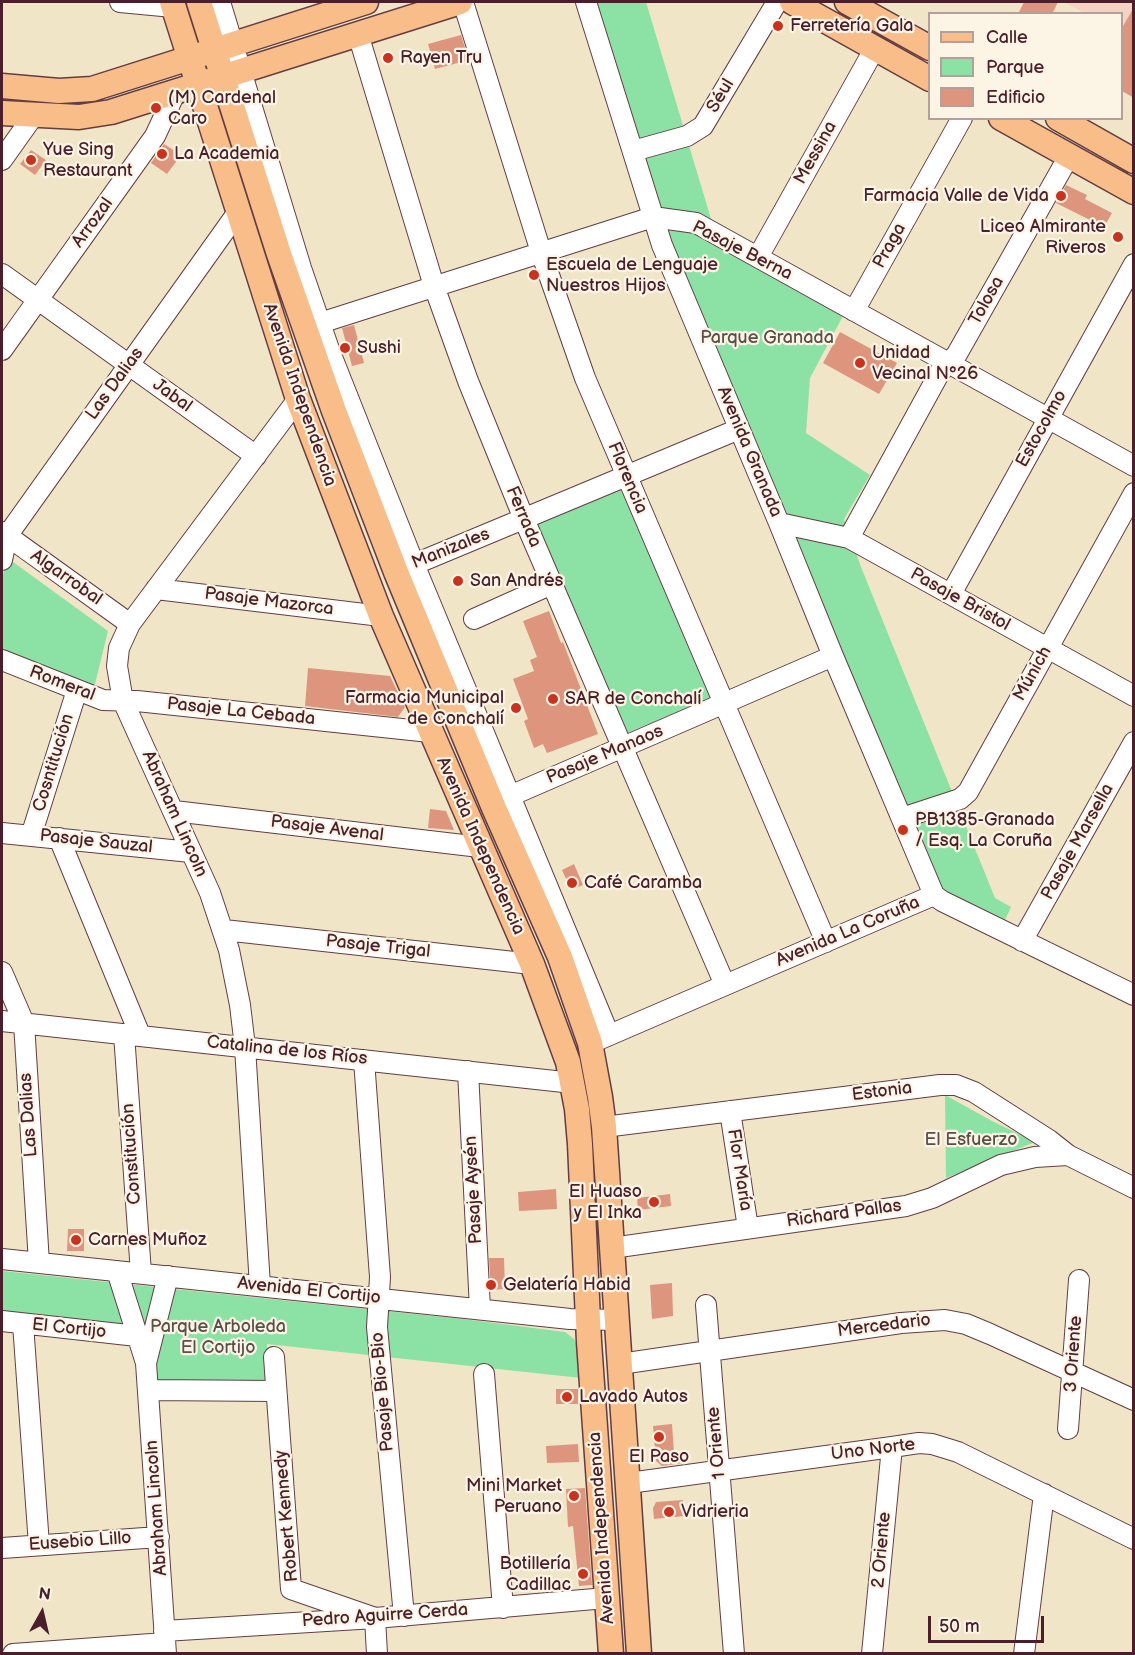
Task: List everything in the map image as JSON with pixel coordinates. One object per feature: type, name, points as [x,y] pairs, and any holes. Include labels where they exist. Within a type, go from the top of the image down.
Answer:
[{"type":"main road","name":"Avenida Independencia","points":[[199,2],[224,47],[305,330],[405,568],[494,808],[599,1039],[600,1096],[629,1482],[639,1653]]},
{"type":"main road","points":[[2,86],[59,91],[92,89],[366,2]]},
{"type":"main road","points":[[378,2],[386,14],[382,26]]},
{"type":"main road","points":[[2,113],[94,116],[461,2]]},
{"type":"main road","points":[[792,2],[928,78]]},
{"type":"main road","points":[[847,2],[928,47]]},
{"type":"main road","name":"Avenida Independencia","points":[[172,4],[189,59],[187,88],[238,212],[298,399],[381,616],[532,964],[564,1047],[573,1083],[580,1144],[588,1320],[611,1653]]},
{"type":"main road","points":[[1005,120],[1134,192]]},
{"type":"main road","points":[[1062,120],[1134,161]]},
{"type":"street","points":[[120,2],[172,4]]},
{"type":"street","name":"Avenida Independencia","points":[[220,2],[224,47]]},
{"type":"street","name":"Florencia","points":[[461,2],[541,252],[585,378],[826,942]]},
{"type":"street","name":"Avenida Granada","points":[[586,2],[662,245],[832,656],[934,895]]},
{"type":"street","name":"Séul","points":[[633,151],[687,136],[703,126],[777,2]]},
{"type":"street","name":"Ferrada","points":[[358,34],[434,286],[468,381],[524,519],[725,985]]},
{"type":"street","name":"Messina","points":[[758,257],[874,48]]},
{"type":"street","name":"Avenida Independencia","points":[[232,73],[405,568],[510,796],[599,1039]]},
{"type":"street","name":"Arrozal","points":[[2,350],[187,88]]},
{"type":"street","points":[[2,160],[34,115]]},
{"type":"street","name":"Praga","points":[[854,311],[961,120]]},
{"type":"street","name":"Tolosa","points":[[849,538],[940,372],[957,354],[1069,156]]},
{"type":"street","name":"Las Dalias","points":[[2,560],[4,534],[238,212]]},
{"type":"street","name":"Pasaje Berna","points":[[320,323],[653,217],[696,223],[1134,466]]},
{"type":"street","name":"Estocolmo","points":[[951,594],[1134,264]]},
{"type":"street","name":"Jabal","points":[[2,274],[255,456]]},
{"type":"street","name":"Abraham Lincoln","points":[[260,1286],[245,1047],[234,970],[224,930],[174,811],[123,701],[117,676],[117,656],[121,640],[130,624],[298,399]]},
{"type":"street","name":"Manizales","points":[[405,568],[739,429]]},
{"type":"street","name":"Múnich","points":[[902,818],[964,797],[1134,493]]},
{"type":"street","name":"Pasaje Bristol","points":[[779,524],[849,538],[1134,696]]},
{"type":"street","name":"Algarrobal","points":[[4,534],[130,624]]},
{"type":"street","points":[[474,619],[552,584]]},
{"type":"street","name":"Pasaje Mazorca","points":[[156,589],[381,616]]},
{"type":"street","name":"Pasaje Manaos","points":[[510,796],[832,656]]},
{"type":"street","name":"Romeral","points":[[2,660],[103,700],[123,701]]},
{"type":"street","name":"Cosntitución","points":[[31,836],[77,690]]},
{"type":"street","name":"Pasaje La Cebada","points":[[123,701],[137,700],[430,732]]},
{"type":"street","name":"Pasaje Marsella","points":[[1022,941],[1134,742]]},
{"type":"street","name":"Pasaje Avenal","points":[[174,811],[480,847]]},
{"type":"street","name":"Pasaje Sauzal","points":[[2,833],[191,852]]},
{"type":"street","name":"Constitución","points":[[59,838],[132,1035],[141,1273]]},
{"type":"street","name":"Avenida La Coruña","points":[[599,1039],[934,895],[1134,995]]},
{"type":"street","name":"Pasaje Trigal","points":[[224,930],[532,964]]},
{"type":"street","name":"Las Dalias","points":[[2,972],[24,1023],[39,1263]]},
{"type":"street","name":"Catalina de los Ríos","points":[[2,1021],[573,1083]]},
{"type":"street","name":"Pasaje Bio-Bio","points":[[364,1060],[380,1277],[377,1327],[404,1616]]},
{"type":"street","name":"Pasaje Aysén","points":[[468,1071],[480,1309]]},
{"type":"street","name":"Estonia","points":[[604,1127],[940,1085],[956,1085],[974,1092],[1049,1140],[1068,1155],[1134,1188]]},
{"type":"street","name":"Flor María","points":[[730,1111],[748,1228]]},
{"type":"street","name":"Richard Pallas","points":[[612,1248],[906,1206],[932,1198],[1000,1165],[1035,1157],[1068,1155]]},
{"type":"street","name":"Avenida El Cortijo","points":[[2,1258],[379,1299],[588,1320],[617,1320]]},
{"type":"street","name":"Abraham Lincoln","points":[[117,1271],[146,1363],[165,1642]]},
{"type":"street","name":"Abraham Lincoln","points":[[146,1363],[168,1276]]},
{"type":"street","name":"3 Oriente","points":[[1068,1429],[1079,1280]]},
{"type":"street","name":"1 Oriente","points":[[706,1305],[734,1653]]},
{"type":"street","name":"Mercedario","points":[[620,1364],[901,1323],[945,1320],[966,1324],[990,1334],[1072,1374],[1134,1400]]},
{"type":"street","name":"El Cortijo","points":[[2,1321],[137,1336]]},
{"type":"street","points":[[23,1324],[39,1545]]},
{"type":"street","name":"Robert Kennedy","points":[[274,1357],[291,1589],[375,1618]]},
{"type":"street","points":[[484,1374],[503,1608]]},
{"type":"street","points":[[148,1390],[276,1391]]},
{"type":"street","name":"Uno Norte","points":[[629,1482],[919,1443],[946,1447],[1134,1539]]},
{"type":"street","name":"2 Oriente","points":[[873,1653],[892,1447]]},
{"type":"street","points":[[1024,1653],[1044,1494]]},
{"type":"street","name":"Eusebio Lillo","points":[[2,1548],[159,1537]]},
{"type":"street","name":"Pedro Aguirre Cerda","points":[[14,1653],[165,1642],[375,1618],[606,1598]]},
{"type":"street","points":[[375,1618],[377,1653]]},
{"type":"shaded area","points":[[1064,2],[1133,2],[1133,43],[1123,37],[1123,12],[1082,12]]},
{"type":"green space","name":"Parque Granada","points":[[594,2],[646,2],[720,249],[844,314],[810,378],[806,433],[870,475],[844,519],[861,567],[995,898],[1011,907],[1005,920],[940,890],[663,232]]},
{"type":"green space","points":[[623,486],[713,697],[625,734],[534,523]]},
{"type":"green space","points":[[13,562],[108,631],[95,684],[87,687],[2,651],[2,580],[5,566]]},
{"type":"green space","name":"El Esfuerzo","points":[[945,1095],[992,1121],[1035,1142],[946,1178]]},
{"type":"green space","name":"Parque Arboleda El Cortijo","points":[[2,1271],[463,1319],[565,1332],[574,1339],[578,1348],[581,1378],[267,1344],[269,1384],[155,1380],[155,1339],[2,1321]]},
{"type":"building","points":[[1024,2],[1058,2],[1053,12],[1019,12]]},
{"type":"building","points":[[1134,7],[1134,98],[1123,92],[1123,26]]},
{"type":"building","points":[[461,35],[469,60],[435,69],[428,44]]},
{"type":"building","points":[[164,144],[181,155],[167,174],[151,163]]},
{"type":"building","points":[[31,150],[46,160],[35,175],[20,164]]},
{"type":"building","points":[[1066,185],[1087,195],[1085,199],[1112,213],[1104,227],[1056,203]]},
{"type":"building","points":[[354,325],[364,363],[352,366],[342,328]]},
{"type":"building","name":"Unidad Vecinal Nº26","points":[[840,332],[897,363],[879,394],[823,363]]},
{"type":"building","name":"SAR de Conchalí","points":[[549,611],[598,734],[547,753],[543,744],[534,748],[524,721],[528,719],[513,679],[534,671],[530,660],[537,657],[523,621]]},
{"type":"building","points":[[308,668],[390,676],[405,707],[398,717],[305,706]]},
{"type":"building","points":[[430,809],[446,811],[454,830],[428,828]]},
{"type":"building","points":[[574,864],[583,885],[571,890],[562,870]]},
{"type":"building","points":[[556,1189],[557,1209],[519,1211],[518,1192]]},
{"type":"building","name":"El Huaso y El Inka","points":[[670,1194],[671,1206],[638,1210],[637,1198]]},
{"type":"building","name":"Carnes Muñoz","points":[[68,1229],[84,1229],[84,1251],[67,1251]]},
{"type":"building","points":[[489,1258],[504,1258],[505,1289],[491,1290]]},
{"type":"building","points":[[672,1283],[673,1316],[652,1319],[650,1285]]},
{"type":"building","name":"Lavado Autos","points":[[556,1389],[578,1389],[578,1404],[556,1404]]},
{"type":"building","points":[[672,1424],[674,1453],[682,1452],[683,1463],[662,1466],[656,1461],[653,1426]]},
{"type":"building","points":[[578,1444],[579,1462],[547,1463],[546,1446]]},
{"type":"building","points":[[585,1488],[592,1585],[579,1586],[573,1526],[568,1527],[566,1489]]},
{"type":"building","name":"Vidrieria","points":[[683,1500],[685,1516],[654,1519],[653,1508],[656,1502]]},
{"type":"place","name":"Ferretería Gala","points":[[778,26]]},
{"type":"place","name":"Rayen Tru","points":[[388,58]]},
{"type":"place","name":"(M) Cardenal Caro","points":[[156,108]]},
{"type":"place","name":"La Academia","points":[[162,154]]},
{"type":"place","name":"Yue Sing Restaurant","points":[[31,160]]},
{"type":"place","name":"Farmacia Valle de Vida","points":[[1061,196]]},
{"type":"place","name":"Liceo Almirante Riveros","points":[[1118,237]]},
{"type":"place","name":"Escuela de Lenguaje Nuestros Hijos","points":[[534,275]]},
{"type":"place","name":"Sushi","points":[[345,348]]},
{"type":"place","name":"Unidad Vecinal Nº26","points":[[860,363]]},
{"type":"place","name":"San Andrés","points":[[458,581]]},
{"type":"place","name":"SAR de Conchalí","points":[[553,699]]},
{"type":"place","name":"Farmacia Municipal de Conchalí","points":[[516,708]]},
{"type":"place","name":"PB1385-Granada / Esq. La Coruña","points":[[903,830]]},
{"type":"place","name":"Café Caramba","points":[[572,883]]},
{"type":"place","name":"El Huaso y El Inka","points":[[654,1202]]},
{"type":"place","name":"Carnes Muñoz","points":[[76,1240]]},
{"type":"place","name":"Gelatería Habid","points":[[491,1285]]},
{"type":"place","name":"Lavado Autos","points":[[567,1397]]},
{"type":"place","name":"El Paso","points":[[659,1437]]},
{"type":"place","name":"Mini Market Peruano","points":[[574,1496]]},
{"type":"place","name":"Vidrieria","points":[[669,1512]]},
{"type":"place","name":"Botillería Cadillac","points":[[583,1574]]}]
